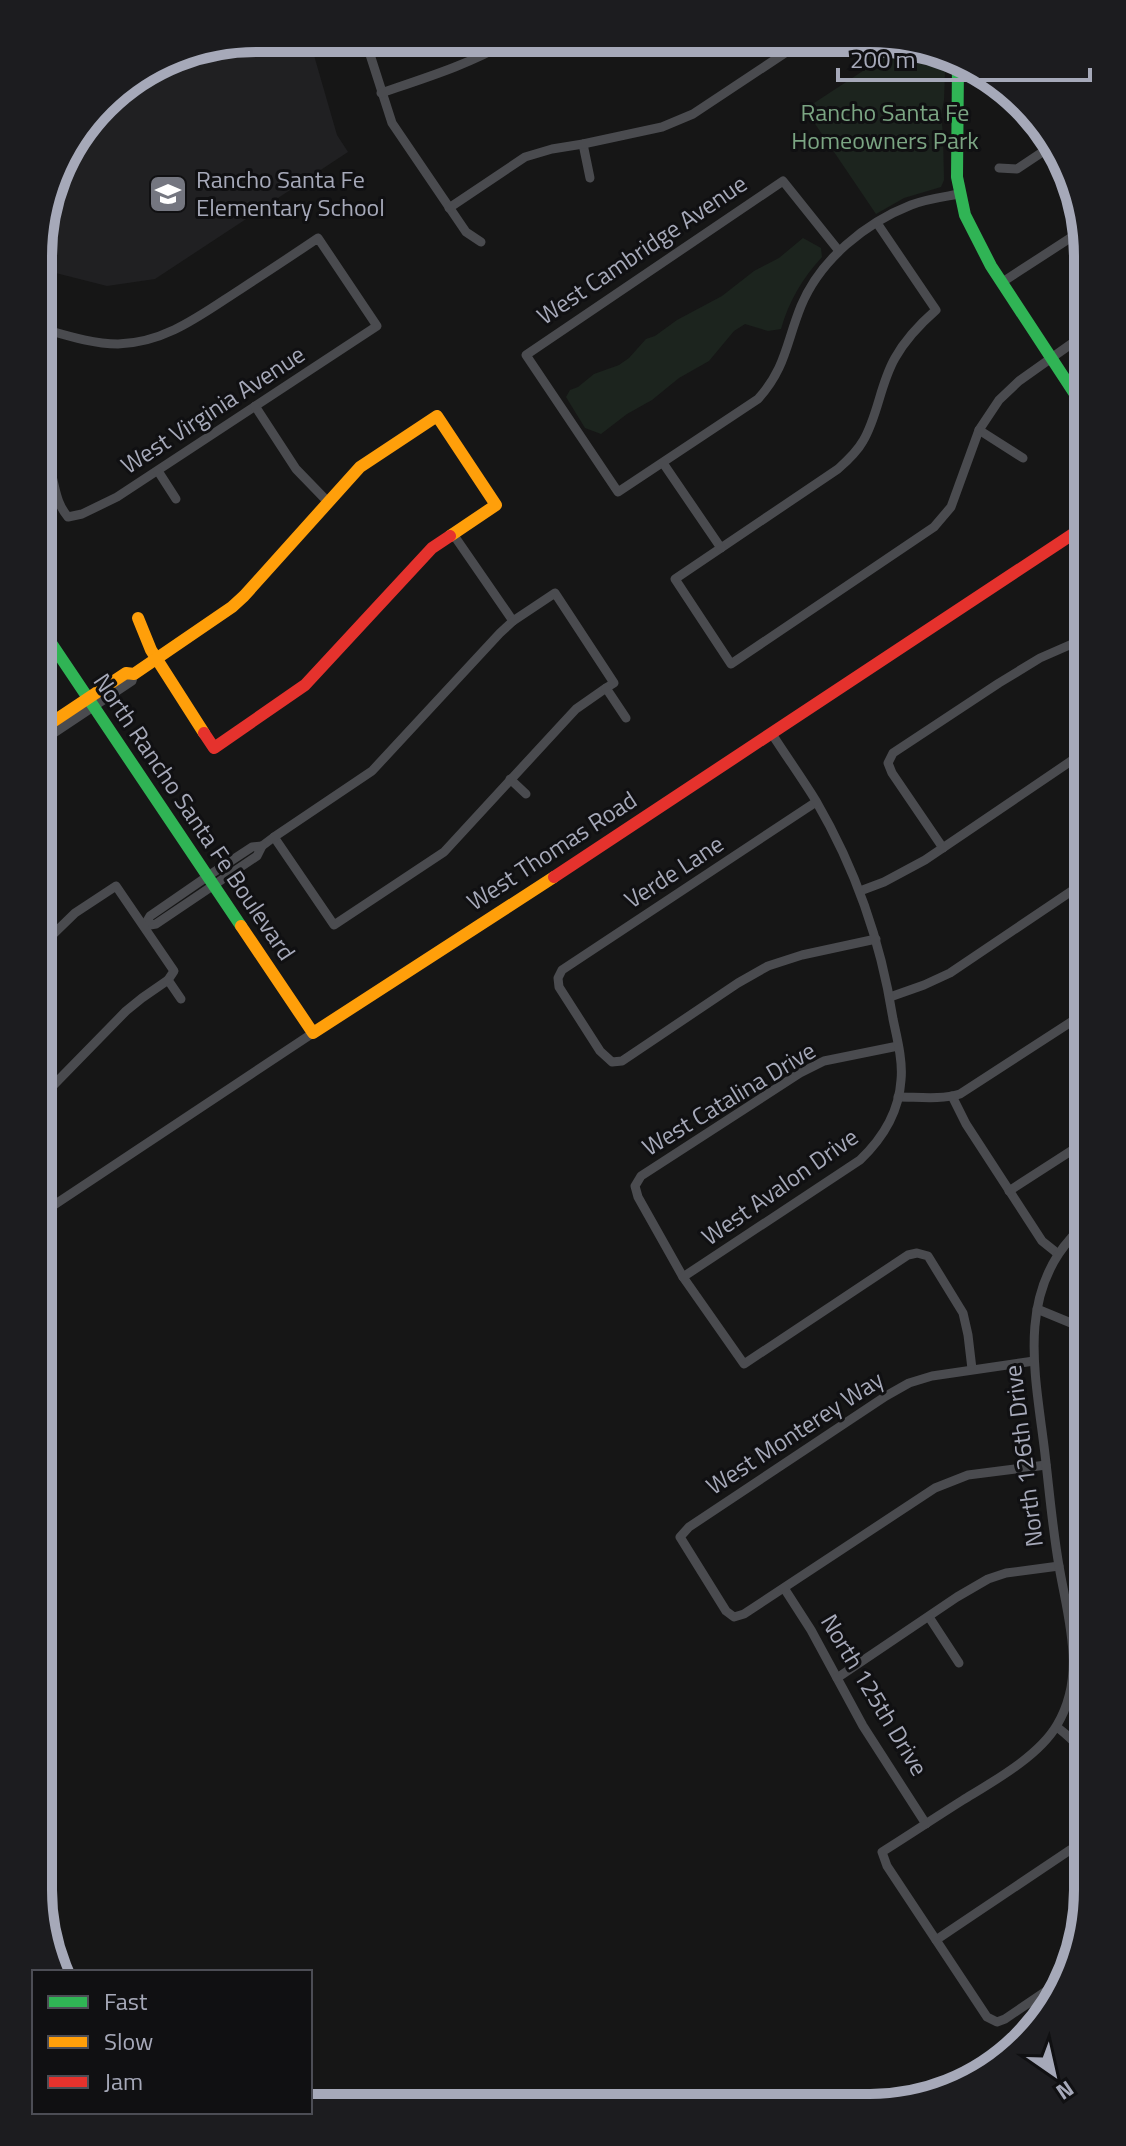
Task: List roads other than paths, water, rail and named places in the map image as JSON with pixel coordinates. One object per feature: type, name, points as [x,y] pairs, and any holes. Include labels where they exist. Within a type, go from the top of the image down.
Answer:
[{"type":"street","points":[[369,52],[392,123],[466,232],[481,242]]},
{"type":"street","points":[[381,93],[438,74],[488,52]]},
{"type":"street","points":[[449,208],[525,157],[662,127],[693,114],[782,52]]},
{"type":"street","points":[[958,72],[959,194],[972,234],[1074,392]]},
{"type":"street","points":[[583,144],[590,178]]},
{"type":"street","points":[[999,168],[1017,169],[1044,151]]},
{"type":"street","name":"West Cambridge Avenue","points":[[663,463],[618,492],[526,355],[783,181],[839,251]]},
{"type":"street","points":[[721,548],[663,463],[758,399],[772,384],[811,285],[839,251],[877,223],[913,203],[959,194]]},
{"type":"street","points":[[877,223],[936,310],[912,334],[895,358],[864,439],[851,458],[675,579],[731,664],[934,527],[951,507],[979,430],[999,400],[1019,381],[1074,341]]},
{"type":"street","points":[[1001,283],[1072,236]]},
{"type":"street","name":"West Virginia Avenue","points":[[52,331],[115,344],[163,336],[194,320],[318,238],[377,326],[158,471],[82,514],[68,517],[60,508],[52,475]]},
{"type":"street","points":[[255,406],[296,469],[328,502]]},
{"type":"street","points":[[52,733],[126,673],[134,674],[156,659],[235,604],[360,467],[437,416],[496,505],[432,548],[305,685],[214,748],[156,659],[141,636],[138,618]]},
{"type":"street","points":[[979,430],[1023,458]]},
{"type":"street","points":[[158,471],[176,499]]},
{"type":"street","name":"West Thomas Road","points":[[52,1206],[1074,533]]},
{"type":"street","points":[[453,534],[513,621]]},
{"type":"street","points":[[144,926],[156,924],[211,880],[257,856],[262,846],[274,837],[372,771],[485,647],[513,621],[555,593],[614,683],[576,709],[444,852],[334,925],[274,837]]},
{"type":"street","points":[[943,848],[892,773],[888,763],[893,753],[1040,658],[1074,643]]},
{"type":"street","name":"North Rancho Santa Fe Boulevard","points":[[52,644],[313,1033]]},
{"type":"street","points":[[606,688],[626,718]]},
{"type":"street","points":[[52,724],[91,703]]},
{"type":"street","points":[[772,734],[816,802],[860,891],[890,997],[902,1079],[898,1097],[960,1094],[1074,1020]]},
{"type":"street","points":[[860,891],[904,873],[1074,761]]},
{"type":"street","points":[[510,779],[526,794]]},
{"type":"street","name":"Verde Lane","points":[[816,802],[562,970],[558,978],[559,987],[600,1051],[612,1062],[622,1061],[768,966],[802,955],[876,939]]},
{"type":"street","points":[[52,934],[116,886],[174,971],[168,980],[126,1011],[52,1087]]},
{"type":"street","points":[[890,997],[950,973],[1074,889]]},
{"type":"street","points":[[168,980],[181,999]]},
{"type":"street","name":"West Catalina Drive","points":[[683,1277],[638,1197],[635,1186],[641,1176],[800,1073],[824,1061],[898,1046]]},
{"type":"street","points":[[952,1096],[966,1124],[1042,1241],[1057,1253]]},
{"type":"street","name":"West Avalon Drive","points":[[683,1277],[860,1160],[877,1144],[890,1122],[898,1097]]},
{"type":"street","points":[[1009,1191],[1074,1149]]},
{"type":"street","points":[[1074,1235],[1057,1253],[1037,1309],[1074,1324]]},
{"type":"street","name":"North 126th Drive","points":[[683,1277],[744,1364],[908,1255],[917,1253],[928,1256],[963,1313],[972,1369]]},
{"type":"street","name":"North 126th Drive","points":[[1037,1309],[1034,1361],[1059,1566],[1068,1606],[1074,1677],[1057,1727]]},
{"type":"street","name":"West Monterey Way","points":[[784,1588],[744,1614],[734,1617],[726,1611],[680,1537],[689,1527],[909,1383],[932,1376],[1034,1361]]},
{"type":"street","points":[[784,1588],[935,1488],[968,1475],[1046,1465]]},
{"type":"street","points":[[837,1678],[988,1579],[1006,1573],[1059,1566]]},
{"type":"street","name":"North 125th Drive","points":[[784,1588],[811,1630],[863,1726],[926,1824]]},
{"type":"street","points":[[929,1617],[959,1663]]},
{"type":"street","points":[[1048,1990],[1005,2019],[997,2022],[987,2017],[887,1866],[882,1852],[1004,1774],[1035,1750],[1057,1727],[1074,1742]]},
{"type":"street","points":[[936,1940],[1074,1849]]},
{"type":"place","name":"Rancho Santa Fe Elementary School","points":[[168,194]]},
{"type":"park label","name":"Rancho Santa Fe Homeowners Park","points":[[885,127]]}]
